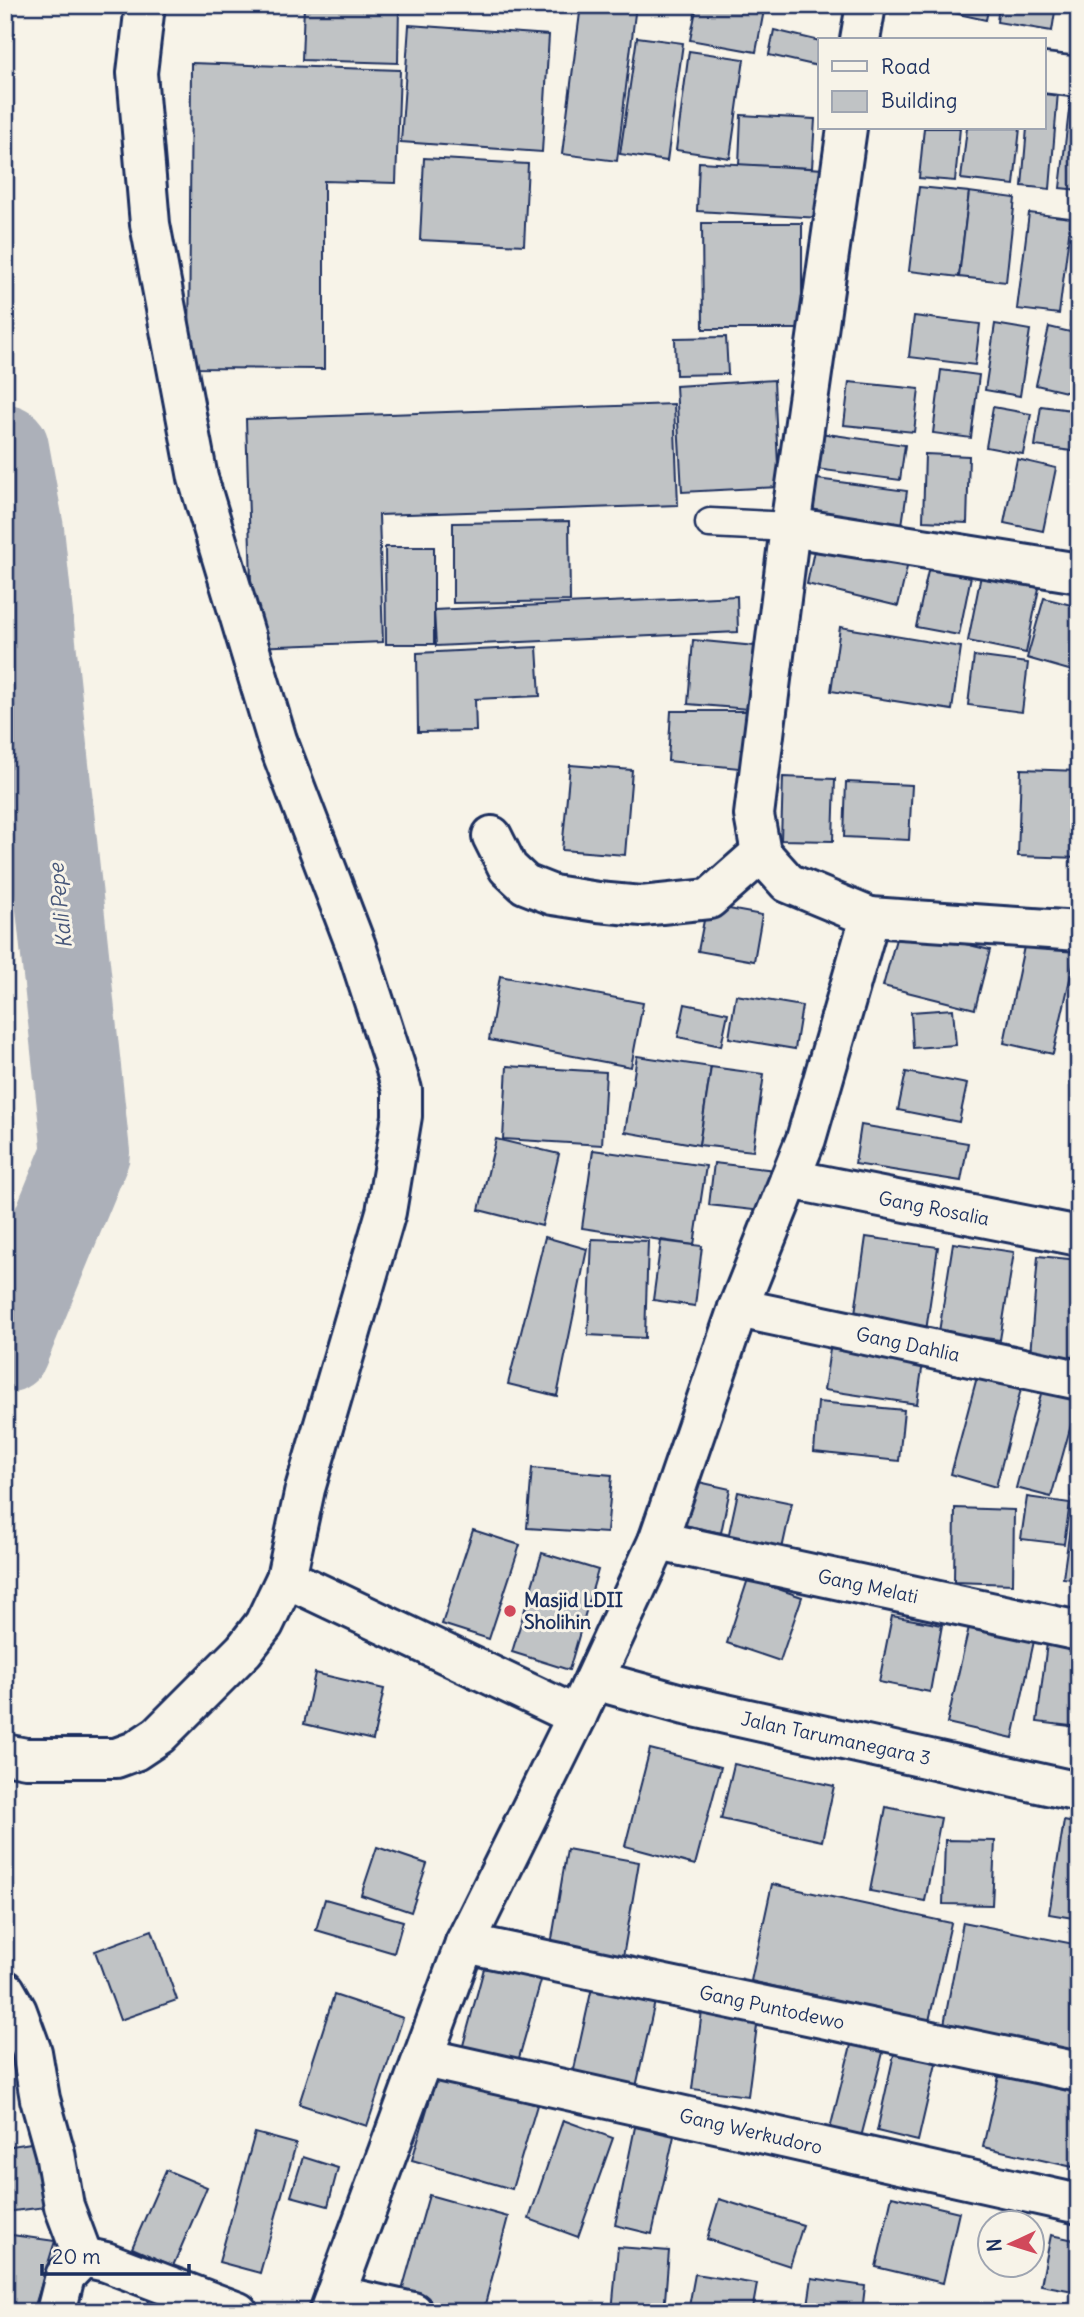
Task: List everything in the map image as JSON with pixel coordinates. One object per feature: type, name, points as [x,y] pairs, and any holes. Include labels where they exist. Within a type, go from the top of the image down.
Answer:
[{"type":"street","points":[[12,1765],[116,1758],[135,1751],[159,1735],[244,1650],[269,1615],[286,1578],[305,1489],[386,1212],[402,1116],[402,1090],[356,946],[276,740],[198,478],[150,224],[137,73],[145,5]]},
{"type":"street","points":[[860,38],[866,5]]},
{"type":"street","points":[[1046,72],[1079,77]]},
{"type":"street","points":[[847,130],[790,527],[754,814],[761,853],[788,883],[870,917],[1079,931]]},
{"type":"street","points":[[790,527],[1079,573]]},
{"type":"street","points":[[492,836],[508,868],[525,884],[553,895],[642,906],[709,899],[761,853]]},
{"type":"street","points":[[413,2312],[332,2303],[465,1943],[578,1716],[658,1541],[738,1308],[814,1115],[870,917]]},
{"type":"street","name":"Gang Rosalia","points":[[790,1179],[1079,1236]]},
{"type":"street","name":"Gang Dahlia","points":[[738,1308],[1079,1380]]},
{"type":"street","name":"Gang Melati","points":[[658,1541],[1079,1631]]},
{"type":"street","points":[[286,1578],[578,1716]]},
{"type":"street","name":"Jalan Tarumanegara 3","points":[[594,1680],[685,1705],[1079,1792]]},
{"type":"street","name":"Gang Puntodewo","points":[[465,1943],[1079,2072]]},
{"type":"street","points":[[5,1990],[17,2011],[32,2052],[64,2206],[83,2258]]},
{"type":"street","name":"Gang Werkudoro","points":[[424,2058],[1079,2204]]},
{"type":"street","points":[[56,2312],[65,2276],[83,2258]]},
{"type":"street","points":[[83,2258],[106,2262],[238,2312]]},
{"type":"lane","points":[[710,523],[790,527]]},
{"type":"building","points":[[304,5],[399,5],[398,63],[302,60]]},
{"type":"building","points":[[581,5],[636,5],[617,161],[562,154]]},
{"type":"building","points":[[697,5],[765,5],[756,52],[690,40]]},
{"type":"building","points":[[926,5],[989,5],[986,20]]},
{"type":"building","points":[[999,5],[1056,5],[1052,31],[997,22]]},
{"type":"building","points":[[409,25],[549,35],[542,152],[401,142]]},
{"type":"building","points":[[774,30],[818,41],[818,66],[769,55]]},
{"type":"building","points":[[637,37],[683,43],[667,161],[620,154]]},
{"type":"building","points":[[689,51],[744,59],[730,158],[676,150]]},
{"type":"building","points":[[191,63],[400,70],[396,183],[324,181],[324,369],[189,368]]},
{"type":"building","points":[[1046,90],[1058,92],[1050,189],[1022,186],[1027,130],[1046,130]]},
{"type":"building","points":[[1071,93],[1079,94],[1079,190],[1060,188]]},
{"type":"building","points":[[741,115],[815,119],[812,168],[739,165]]},
{"type":"building","points":[[924,130],[960,130],[955,181],[919,178]]},
{"type":"building","points":[[967,130],[1020,130],[1014,185],[961,179]]},
{"type":"building","points":[[424,158],[528,164],[524,245],[420,240]]},
{"type":"building","points":[[699,162],[824,169],[821,218],[697,211]]},
{"type":"building","points":[[919,187],[969,192],[959,277],[909,271]]},
{"type":"building","points":[[969,192],[1015,198],[1006,282],[959,277]]},
{"type":"building","points":[[1029,213],[1071,218],[1059,314],[1017,309]]},
{"type":"building","points":[[702,223],[802,223],[802,329],[703,329]]},
{"type":"building","points":[[1076,282],[1079,283],[1079,328],[1070,326]]},
{"type":"building","points":[[914,316],[980,324],[975,365],[909,357]]},
{"type":"building","points":[[995,324],[1030,330],[1020,396],[985,390]]},
{"type":"building","points":[[1049,327],[1079,334],[1079,395],[1036,385]]},
{"type":"building","points":[[726,337],[728,374],[676,375],[675,338]]},
{"type":"building","points":[[941,370],[979,375],[971,438],[933,433]]},
{"type":"building","points":[[774,380],[779,487],[682,492],[676,386]]},
{"type":"building","points":[[849,382],[919,389],[914,432],[844,425]]},
{"type":"building","points":[[674,404],[678,505],[379,515],[383,642],[253,647],[246,419]]},
{"type":"building","points":[[1041,406],[1079,411],[1079,452],[1035,446]]},
{"type":"building","points":[[993,407],[1031,414],[1023,454],[986,447]]},
{"type":"building","points":[[820,433],[905,445],[900,480],[816,469]]},
{"type":"building","points":[[925,454],[969,456],[967,523],[923,521]]},
{"type":"building","points":[[1017,459],[1056,468],[1043,531],[1004,523]]},
{"type":"building","points":[[817,479],[907,491],[901,532],[812,520]]},
{"type":"building","points":[[569,521],[570,601],[453,603],[453,523]]},
{"type":"building","points":[[816,541],[908,563],[898,606],[807,584]]},
{"type":"building","points":[[385,547],[434,547],[434,644],[386,644]]},
{"type":"building","points":[[931,557],[973,566],[959,635],[916,627]]},
{"type":"building","points":[[981,575],[1039,588],[1026,653],[968,641]]},
{"type":"building","points":[[737,596],[738,632],[436,646],[434,610]]},
{"type":"building","points":[[1044,598],[1079,607],[1079,673],[1027,658]]},
{"type":"building","points":[[840,627],[961,647],[952,710],[831,691]]},
{"type":"building","points":[[693,640],[755,646],[749,709],[688,704]]},
{"type":"building","points":[[537,647],[540,696],[475,699],[476,731],[418,732],[417,653]]},
{"type":"building","points":[[974,656],[1028,663],[1022,712],[968,705]]},
{"type":"building","points":[[671,711],[754,711],[749,769],[668,761]]},
{"type":"building","points":[[570,765],[632,770],[625,855],[562,850]]},
{"type":"building","points":[[1021,769],[1079,771],[1079,858],[1018,856]]},
{"type":"building","points":[[783,777],[835,779],[833,841],[781,840]]},
{"type":"building","points":[[846,782],[912,785],[909,840],[844,837]]},
{"type":"building","points":[[707,905],[762,915],[754,961],[698,951]]},
{"type":"building","points":[[899,928],[990,950],[975,1009],[883,986]]},
{"type":"building","points":[[1026,937],[1077,948],[1053,1054],[1004,1043]]},
{"type":"building","points":[[500,976],[643,1003],[631,1067],[489,1040]]},
{"type":"building","points":[[736,995],[802,1006],[795,1049],[729,1038]]},
{"type":"building","points":[[685,1004],[728,1013],[721,1046],[678,1037]]},
{"type":"building","points":[[953,1009],[956,1045],[913,1048],[911,1012]]},
{"type":"building","points":[[637,1056],[711,1067],[699,1145],[625,1132]]},
{"type":"building","points":[[507,1066],[606,1072],[602,1145],[503,1139]]},
{"type":"building","points":[[711,1067],[764,1074],[753,1151],[699,1145]]},
{"type":"building","points":[[906,1072],[967,1084],[959,1122],[898,1110]]},
{"type":"building","points":[[861,1125],[968,1143],[961,1181],[855,1164]]},
{"type":"building","points":[[496,1139],[559,1154],[542,1226],[479,1210]]},
{"type":"building","points":[[593,1150],[706,1166],[694,1245],[582,1228]]},
{"type":"building","points":[[714,1163],[775,1170],[771,1212],[709,1205]]},
{"type":"building","points":[[545,1237],[587,1249],[557,1396],[508,1384]]},
{"type":"building","points":[[866,1237],[938,1247],[926,1331],[854,1320]]},
{"type":"building","points":[[592,1239],[648,1241],[645,1338],[588,1335]]},
{"type":"building","points":[[661,1241],[702,1246],[695,1306],[653,1300]]},
{"type":"building","points":[[953,1243],[1014,1252],[1000,1340],[939,1332]]},
{"type":"building","points":[[1038,1256],[1079,1260],[1077,1359],[1030,1355]]},
{"type":"building","points":[[830,1349],[923,1362],[917,1404],[824,1390]]},
{"type":"building","points":[[977,1377],[1021,1389],[996,1487],[951,1474]]},
{"type":"building","points":[[1042,1390],[1078,1400],[1051,1497],[1016,1488]]},
{"type":"building","points":[[818,1402],[904,1410],[899,1461],[814,1452]]},
{"type":"building","points":[[1079,1459],[1079,1498],[1071,1497]]},
{"type":"building","points":[[532,1468],[612,1475],[607,1533],[527,1528]]},
{"type":"building","points":[[690,1480],[730,1489],[721,1533],[680,1524]]},
{"type":"building","points":[[738,1492],[792,1503],[782,1549],[728,1538]]},
{"type":"building","points":[[1027,1497],[1070,1503],[1064,1544],[1021,1539]]},
{"type":"building","points":[[1073,1506],[1079,1507],[1079,1580],[1063,1578]]},
{"type":"building","points":[[955,1508],[1014,1510],[1013,1584],[954,1582]]},
{"type":"building","points":[[473,1530],[520,1545],[489,1639],[442,1624]]},
{"type":"building","points":[[542,1553],[598,1570],[569,1670],[512,1652]]},
{"type":"building","points":[[748,1579],[802,1597],[780,1661],[727,1643]]},
{"type":"building","points":[[892,1616],[942,1625],[930,1692],[879,1682]]},
{"type":"building","points":[[969,1627],[1034,1641],[1013,1738],[947,1723]]},
{"type":"building","points":[[1047,1643],[1079,1647],[1079,1727],[1037,1722]]},
{"type":"building","points":[[315,1673],[384,1689],[373,1740],[304,1724]]},
{"type":"building","points":[[650,1749],[721,1767],[695,1865],[625,1846]]},
{"type":"building","points":[[734,1764],[834,1786],[822,1841],[721,1819]]},
{"type":"building","points":[[886,1807],[941,1818],[925,1901],[870,1891]]},
{"type":"building","points":[[1064,1821],[1079,1824],[1079,1919],[1049,1914]]},
{"type":"building","points":[[945,1840],[995,1841],[992,1905],[943,1904]]},
{"type":"building","points":[[377,1847],[427,1864],[411,1912],[361,1895]]},
{"type":"building","points":[[567,1849],[639,1862],[622,1963],[550,1951]]},
{"type":"building","points":[[772,1884],[951,1923],[929,2021],[751,1981]]},
{"type":"building","points":[[325,1899],[403,1921],[394,1953],[316,1930]]},
{"type":"building","points":[[963,1922],[1079,1945],[1079,2053],[943,2030]]},
{"type":"building","points":[[152,1930],[177,2000],[120,2020],[95,1951]]},
{"type":"building","points":[[486,1961],[542,1977],[517,2065],[462,2049]]},
{"type":"building","points":[[593,1983],[656,1997],[636,2087],[573,2074]]},
{"type":"building","points":[[334,1995],[403,2018],[367,2126],[299,2104]]},
{"type":"building","points":[[703,2003],[759,2010],[748,2096],[692,2089]]},
{"type":"building","points":[[854,2033],[886,2041],[860,2141],[829,2133]]},
{"type":"building","points":[[896,2045],[938,2055],[918,2141],[877,2131]]},
{"type":"building","points":[[1001,2067],[1079,2085],[1079,2144],[1073,2167],[983,2147]]},
{"type":"building","points":[[437,2075],[537,2105],[512,2189],[412,2160]]},
{"type":"building","points":[[563,2120],[613,2138],[578,2237],[529,2219]]},
{"type":"building","points":[[635,2127],[674,2136],[652,2234],[615,2225]]},
{"type":"building","points":[[255,2133],[296,2144],[260,2273],[219,2262]]},
{"type":"building","points":[[44,2141],[54,2206],[5,2212],[5,2147]]},
{"type":"building","points":[[303,2157],[338,2168],[328,2206],[291,2196]]},
{"type":"building","points":[[166,2170],[207,2187],[173,2266],[132,2248]]},
{"type":"building","points":[[429,2195],[508,2217],[483,2312],[462,2312],[401,2294]]},
{"type":"building","points":[[892,2196],[959,2212],[943,2283],[876,2267]]},
{"type":"building","points":[[719,2199],[803,2225],[790,2266],[707,2239]]},
{"type":"building","points":[[5,2234],[55,2241],[33,2312],[5,2312]]},
{"type":"building","points":[[1051,2235],[1079,2241],[1079,2292],[1041,2285],[1042,2278],[1046,2278]]},
{"type":"building","points":[[618,2247],[669,2251],[664,2312],[612,2312]]},
{"type":"building","points":[[695,2274],[757,2284],[752,2312],[688,2312]]},
{"type":"building","points":[[812,2278],[865,2286],[862,2312],[807,2312]]},
{"type":"building","points":[[150,2286],[180,2296],[178,2312],[146,2312]]},
{"type":"waterway","name":"Kali Pepe","points":[[5,448],[20,530],[86,1153],[5,1349]]},
{"type":"place","name":"Masjid LDII Sholihin","points":[[510,1611]]}]
